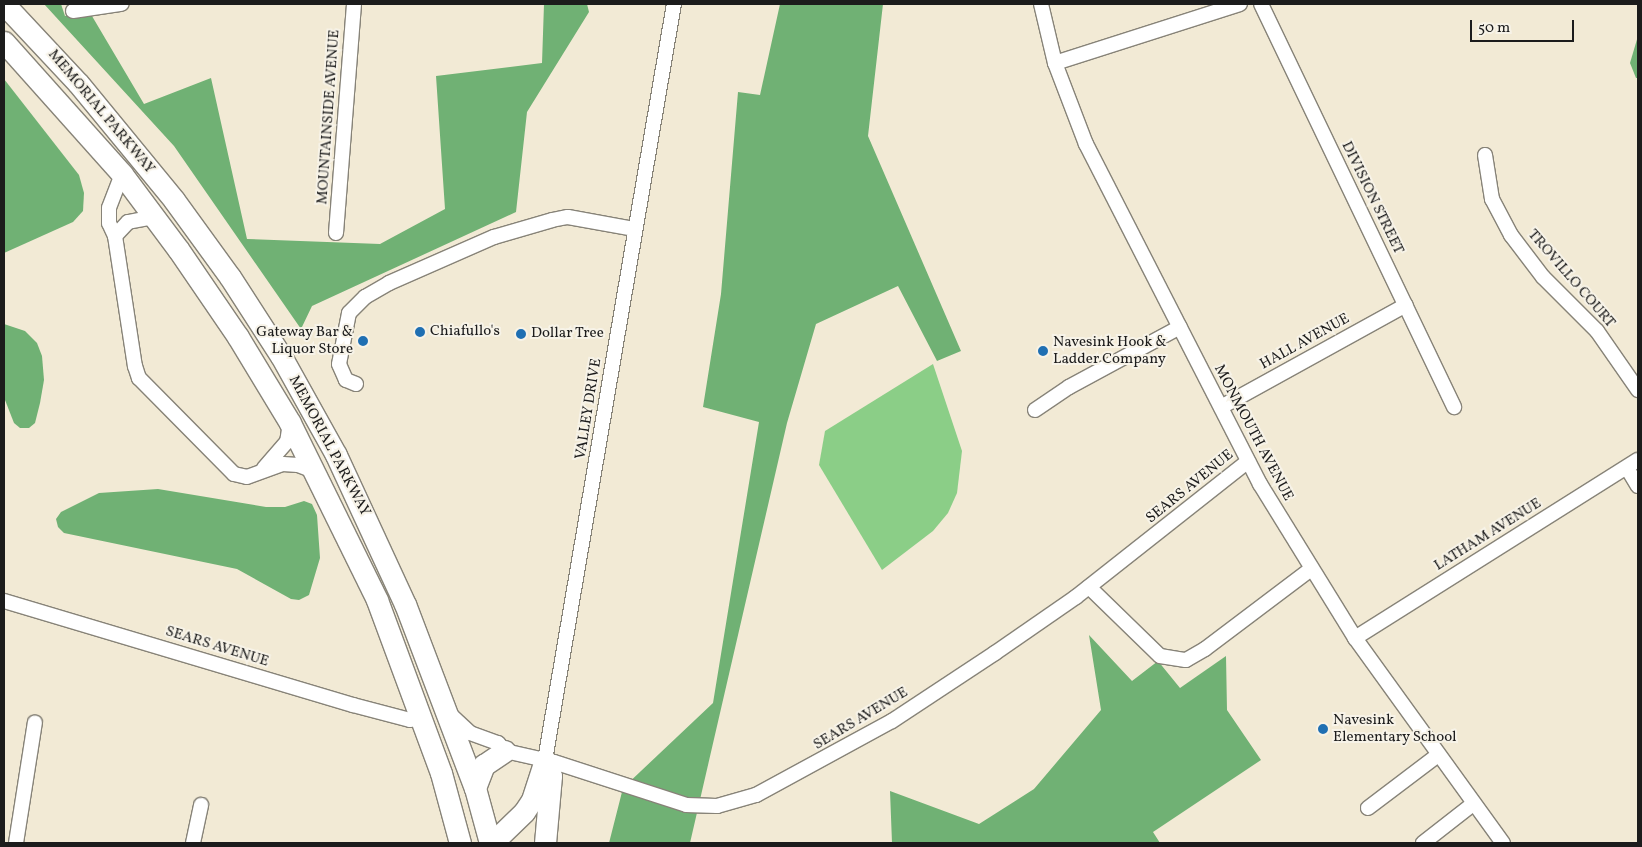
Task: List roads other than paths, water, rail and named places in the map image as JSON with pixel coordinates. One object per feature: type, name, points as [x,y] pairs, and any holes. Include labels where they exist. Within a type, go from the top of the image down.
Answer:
[{"type":"highway","name":"MEMORIAL PARKWAY","points":[[4,4],[72,76],[143,160],[202,237],[260,324],[311,409],[357,498],[405,604],[474,788],[491,843]]},
{"type":"highway","name":"MEMORIAL PARKWAY","points":[[4,42],[122,174],[224,314],[290,423],[316,472],[377,600],[441,773],[460,843]]},
{"type":"highway","points":[[474,788],[484,765],[505,751]]},
{"type":"highway","points":[[491,843],[524,812],[532,800],[545,760]]},
{"type":"highway","points":[[545,760],[551,776],[545,843]]},
{"type":"street","points":[[73,12],[121,4]]},
{"type":"street","name":"MOUNTAINSIDE AVENUE","points":[[336,233],[354,4]]},
{"type":"street","name":"VALLEY DRIVE","points":[[545,760],[674,4]]},
{"type":"street","name":"MONMOUTH AVENUE","points":[[1041,4],[1055,63],[1086,144],[1248,461],[1355,638],[1503,843]]},
{"type":"street","points":[[1055,63],[1240,4]]},
{"type":"street","name":"DIVISION STREET","points":[[1261,4],[1454,407]]},
{"type":"street","name":"TROVILLO COURT","points":[[1485,155],[1492,199],[1511,235],[1543,277],[1597,331],[1638,390]]},
{"type":"street","points":[[122,174],[109,208],[109,223],[115,236],[135,366],[139,378],[234,474],[246,477],[264,468],[298,465],[316,472]]},
{"type":"street","points":[[115,236],[128,222],[154,217]]},
{"type":"street","points":[[356,384],[346,380],[339,364],[349,313],[365,297],[389,283],[494,237],[552,220],[568,217],[636,229]]},
{"type":"street","name":"HALL AVENUE","points":[[1221,407],[1406,305]]},
{"type":"street","points":[[1035,410],[1069,387],[1180,327]]},
{"type":"street","points":[[264,468],[287,442],[290,423]]},
{"type":"street","name":"SEARS AVENUE","points":[[445,708],[458,725],[470,733],[498,743],[505,751],[545,760],[686,805],[717,806],[756,795],[892,721],[1089,588],[1248,461]]},
{"type":"street","points":[[1632,464],[1638,486]]},
{"type":"street","name":"LATHAM AVENUE","points":[[1355,638],[1632,464]]},
{"type":"street","points":[[1089,588],[1160,656],[1186,660],[1205,649],[1312,569]]},
{"type":"street","name":"SEARS AVENUE","points":[[4,601],[353,705],[410,720],[421,716]]},
{"type":"street","points":[[16,843],[35,722]]},
{"type":"street","points":[[1368,808],[1438,754]]},
{"type":"street","points":[[1423,843],[1473,804]]},
{"type":"street","points":[[193,843],[201,805]]},
{"type":"place","name":"Chiafullo's","points":[[420,332]]},
{"type":"place","name":"Dollar Tree","points":[[521,334]]},
{"type":"place","name":"Gateway Bar & Liquor Store","points":[[363,341]]},
{"type":"place","name":"Navesink Hook & Ladder Company","points":[[1043,351]]},
{"type":"place","name":"Navesink Elementary School","points":[[1323,729]]}]
